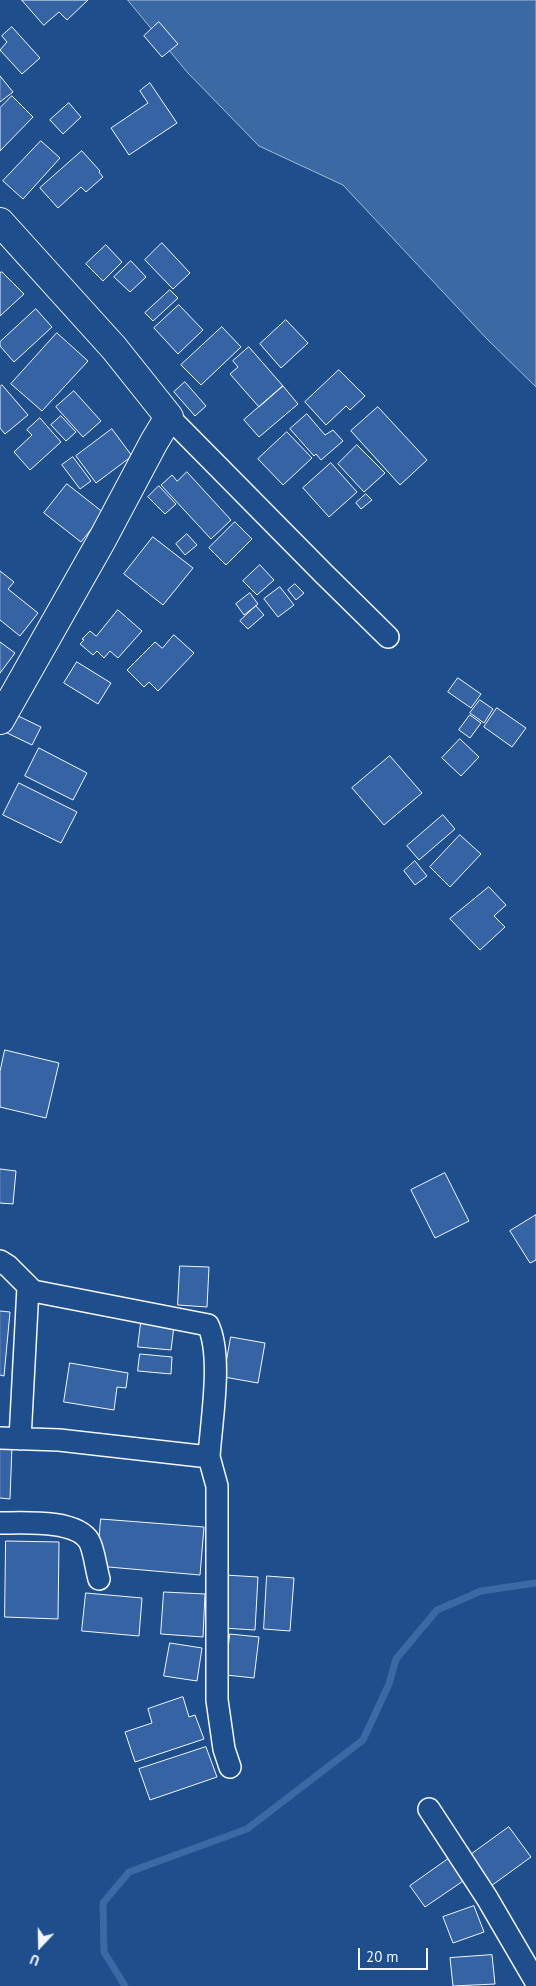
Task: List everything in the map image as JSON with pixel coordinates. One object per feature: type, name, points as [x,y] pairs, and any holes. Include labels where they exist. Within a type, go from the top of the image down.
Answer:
[{"type":"highway","points":[[0,222],[114,348],[169,417],[0,720]]},
{"type":"street","points":[[169,417],[388,636]]},
{"type":"street","points":[[0,1261],[8,1266],[33,1291],[208,1325],[214,1337],[216,1359],[209,1457],[217,1486],[217,1700],[224,1749],[230,1767]]},
{"type":"street","points":[[28,1287],[10,1439],[59,1440],[209,1457]]},
{"type":"street","points":[[0,1523],[33,1523],[58,1526],[70,1528],[80,1533],[89,1541],[99,1579]]},
{"type":"street","points":[[429,1809],[487,1898],[536,1982]]},
{"type":"water","points":[[128,0],[536,0],[536,387],[486,338],[343,185],[259,146],[187,72]]},
{"type":"building","points":[[22,0],[88,0],[67,20],[59,12],[44,25]]},
{"type":"building","points":[[159,22],[178,44],[162,57],[144,36]]},
{"type":"building","points":[[12,27],[40,58],[22,74],[0,50],[7,42],[2,36]]},
{"type":"building","points":[[0,76],[13,92],[0,102]]},
{"type":"building","points":[[150,83],[177,123],[129,155],[111,128],[148,103],[140,91]]},
{"type":"building","points":[[12,96],[33,117],[0,151],[0,108]]},
{"type":"building","points":[[69,103],[81,117],[63,134],[50,120]]},
{"type":"building","points":[[41,141],[60,158],[23,199],[3,181]]},
{"type":"building","points":[[82,151],[103,177],[86,192],[81,187],[58,208],[40,188]]},
{"type":"building","points":[[162,243],[190,273],[173,289],[145,260]]},
{"type":"building","points":[[106,245],[122,262],[103,281],[86,264]]},
{"type":"building","points":[[131,261],[146,277],[130,292],[114,277]]},
{"type":"building","points":[[2,272],[24,294],[0,316],[0,273]]},
{"type":"building","points":[[170,290],[178,298],[153,321],[145,313]]},
{"type":"building","points":[[179,305],[203,330],[178,354],[154,328]]},
{"type":"building","points":[[36,309],[52,327],[14,362],[0,346],[0,342]]},
{"type":"building","points":[[286,320],[308,343],[281,368],[260,344]]},
{"type":"building","points":[[222,327],[241,347],[201,385],[181,365]]},
{"type":"building","points":[[57,333],[88,361],[42,411],[11,384]]},
{"type":"building","points":[[249,347],[283,386],[259,407],[230,374],[238,367],[233,361]]},
{"type":"building","points":[[339,370],[365,396],[350,410],[346,406],[326,425],[305,402]]},
{"type":"building","points":[[185,382],[206,406],[195,416],[174,392]]},
{"type":"building","points":[[2,385],[28,415],[5,434],[0,428],[0,387]]},
{"type":"building","points":[[283,386],[298,404],[259,437],[244,420]]},
{"type":"building","points":[[74,391],[101,421],[83,437],[56,407]]},
{"type":"building","points":[[378,407],[427,460],[400,485],[351,431]]},
{"type":"building","points":[[307,414],[325,435],[333,430],[343,441],[321,460],[316,454],[314,456],[290,429]]},
{"type":"building","points":[[61,416],[76,432],[66,441],[51,425]]},
{"type":"building","points":[[40,418],[61,442],[30,470],[14,452],[32,435],[27,430]]},
{"type":"building","points":[[112,429],[132,456],[96,483],[76,456]]},
{"type":"building","points":[[287,432],[312,458],[283,485],[258,459]]},
{"type":"building","points":[[357,445],[385,473],[364,492],[338,464]]},
{"type":"building","points":[[73,457],[91,481],[80,489],[62,465]]},
{"type":"building","points":[[331,463],[357,492],[329,517],[303,488]]},
{"type":"building","points":[[187,472],[231,520],[211,539],[161,485],[172,475],[177,481]]},
{"type":"building","points":[[67,484],[104,513],[81,542],[44,513]]},
{"type":"building","points":[[159,486],[176,504],[165,514],[148,497]]},
{"type":"building","points":[[366,494],[372,500],[361,509],[356,503]]},
{"type":"building","points":[[235,522],[252,539],[226,565],[209,548]]},
{"type":"building","points":[[187,534],[197,545],[185,555],[176,544]]},
{"type":"building","points":[[153,537],[193,568],[163,605],[124,574]]},
{"type":"building","points":[[260,565],[274,580],[257,595],[243,581]]},
{"type":"building","points":[[0,571],[14,582],[8,589],[38,613],[20,636],[0,620]]},
{"type":"building","points":[[295,584],[304,593],[296,600],[288,590]]},
{"type":"building","points":[[280,587],[294,605],[278,617],[264,599]]},
{"type":"building","points":[[250,593],[258,604],[244,615],[236,604]]},
{"type":"building","points":[[256,606],[264,615],[248,629],[240,621]]},
{"type":"building","points":[[118,610],[142,631],[118,658],[110,651],[104,658],[97,651],[93,655],[80,644],[84,640],[82,639],[90,631],[96,636]]},
{"type":"building","points":[[174,635],[194,653],[158,691],[149,682],[144,687],[127,670],[155,642],[162,648]]},
{"type":"building","points":[[0,642],[15,653],[0,673]]},
{"type":"building","points":[[77,662],[111,683],[98,704],[64,683]]},
{"type":"building","points":[[458,678],[481,694],[471,708],[448,692]]},
{"type":"building","points":[[480,700],[493,709],[484,723],[470,713]]},
{"type":"building","points":[[497,708],[526,728],[512,747],[484,727]]},
{"type":"building","points":[[12,713],[41,727],[32,745],[3,731]]},
{"type":"building","points":[[470,715],[481,723],[470,738],[459,730]]},
{"type":"building","points":[[460,739],[479,757],[461,776],[442,758]]},
{"type":"building","points":[[39,748],[87,773],[73,800],[25,776]]},
{"type":"building","points":[[390,756],[422,793],[384,825],[352,788]]},
{"type":"building","points":[[19,783],[77,812],[61,843],[3,815]]},
{"type":"building","points":[[443,815],[455,829],[419,860],[407,846]]},
{"type":"building","points":[[460,835],[481,854],[450,887],[430,867]]},
{"type":"building","points":[[415,861],[427,876],[415,885],[404,871]]},
{"type":"building","points":[[489,887],[506,905],[494,916],[505,927],[480,950],[450,919]]},
{"type":"building","points":[[5,1050],[59,1063],[46,1118],[0,1107],[0,1072]]},
{"type":"building","points":[[0,1169],[16,1171],[13,1204],[0,1203]]},
{"type":"building","points":[[445,1173],[469,1221],[435,1238],[411,1190]]},
{"type":"building","points":[[536,1215],[536,1260],[530,1263],[510,1231]]},
{"type":"building","points":[[180,1266],[209,1267],[207,1307],[178,1305]]},
{"type":"building","points":[[0,1311],[10,1312],[4,1376],[0,1375]]},
{"type":"building","points":[[141,1323],[174,1326],[171,1350],[138,1347]]},
{"type":"building","points":[[231,1337],[265,1343],[258,1383],[224,1377]]},
{"type":"building","points":[[140,1354],[172,1357],[171,1374],[138,1371]]},
{"type":"building","points":[[70,1363],[128,1373],[126,1388],[117,1387],[114,1410],[64,1402]]},
{"type":"building","points":[[0,1445],[12,1446],[10,1499],[0,1498]]},
{"type":"building","points":[[101,1519],[204,1527],[200,1575],[97,1566]]},
{"type":"building","points":[[6,1541],[59,1542],[58,1619],[5,1617]]},
{"type":"building","points":[[225,1575],[258,1577],[255,1630],[222,1628]]},
{"type":"building","points":[[267,1576],[294,1578],[290,1631],[264,1629]]},
{"type":"building","points":[[164,1592],[205,1594],[203,1637],[161,1634]]},
{"type":"building","points":[[86,1593],[142,1598],[139,1636],[82,1631]]},
{"type":"building","points":[[230,1634],[259,1637],[254,1678],[226,1675]]},
{"type":"building","points":[[170,1643],[202,1648],[197,1681],[164,1676]]},
{"type":"building","points":[[183,1697],[189,1717],[195,1715],[204,1739],[135,1762],[125,1732],[152,1723],[148,1709]]},
{"type":"building","points":[[206,1747],[217,1777],[150,1800],[139,1769]]},
{"type":"building","points":[[509,1827],[531,1857],[491,1886],[469,1856]]},
{"type":"building","points":[[451,1857],[466,1879],[425,1907],[410,1886]]},
{"type":"building","points":[[474,1906],[484,1932],[453,1943],[443,1917]]},
{"type":"building","points":[[492,1955],[495,1984],[453,1986],[450,1958]]},
{"type":"waterway","points":[[125,1986],[104,1952],[103,1903],[129,1872],[247,1829],[363,1740],[389,1684],[396,1659],[437,1610],[481,1591],[536,1583]]}]
